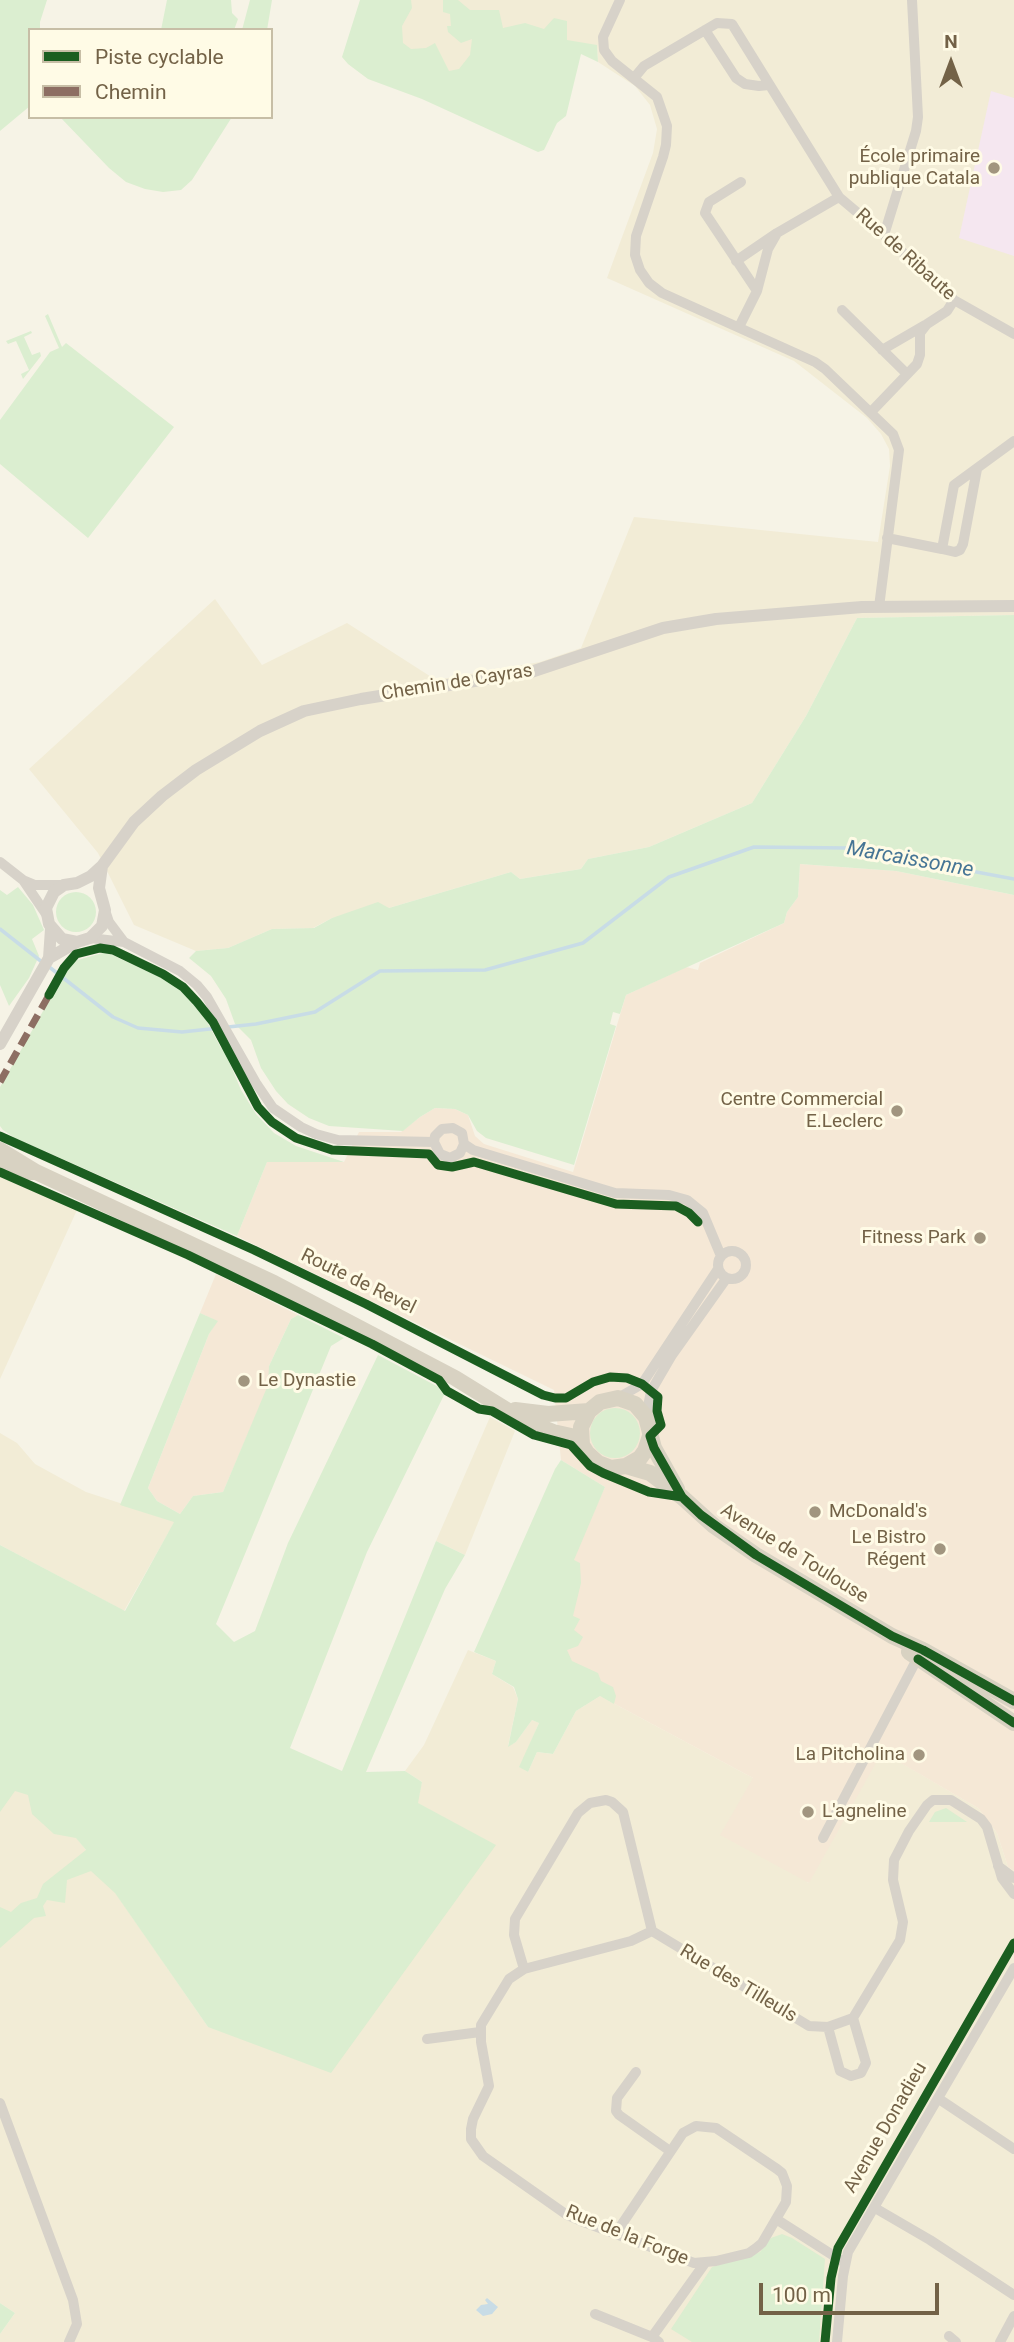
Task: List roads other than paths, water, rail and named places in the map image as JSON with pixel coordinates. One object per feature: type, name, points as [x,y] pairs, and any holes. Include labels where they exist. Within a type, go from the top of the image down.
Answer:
[{"type":"main road","name":"Route de Revel","points":[[0,1150],[36,1172],[274,1283],[455,1378],[534,1426],[571,1436],[582,1445]]},
{"type":"main road","name":"Route de Revel","points":[[0,1167],[18,1172],[36,1172]]},
{"type":"main road","points":[[650,1436],[640,1458],[626,1466],[611,1468],[598,1463],[587,1453],[582,1445],[581,1427],[589,1410],[600,1402],[618,1398],[635,1404],[646,1417],[650,1436],[661,1462],[682,1497]]},
{"type":"main road","name":"Route de Revel","points":[[502,1406],[536,1413],[589,1410]]},
{"type":"main road","points":[[626,1466],[650,1473],[682,1497]]},
{"type":"main road","name":"Avenue de Toulouse","points":[[682,1497],[731,1539],[892,1636],[923,1650],[1014,1701]]},
{"type":"main road","name":"Avenue de Toulouse","points":[[892,1636],[917,1658],[1014,1723]]},
{"type":"street","points":[[620,0],[606,27],[603,44],[606,56],[657,97],[665,116],[667,136],[663,157],[636,236],[635,255],[640,270],[649,283],[662,293],[815,362],[893,434],[899,450],[879,607]]},
{"type":"street","points":[[884,235],[918,117],[912,0]]},
{"type":"street","name":"Rue de Ribaute","points":[[634,78],[645,66],[717,23],[732,24],[839,197],[954,300],[1014,334]]},
{"type":"street","points":[[705,30],[736,78],[745,85],[769,85]]},
{"type":"street","points":[[741,182],[709,202],[705,213],[757,291]]},
{"type":"street","points":[[736,261],[777,233],[839,197]]},
{"type":"street","points":[[739,327],[757,291],[768,249],[777,233]]},
{"type":"street","points":[[882,350],[947,312],[954,300]]},
{"type":"street","points":[[842,310],[907,374]]},
{"type":"street","points":[[871,412],[917,364],[920,355],[920,333],[927,324]]},
{"type":"street","points":[[942,549],[954,485],[1014,441]]},
{"type":"street","points":[[887,538],[960,550],[977,469]]},
{"type":"street","name":"Chemin de Cayras","points":[[46,914],[50,897],[102,866],[134,822],[162,796],[234,746],[283,719],[304,711],[361,699],[531,672],[663,628],[716,619],[862,607],[1014,606]]},
{"type":"street","points":[[0,862],[23,880],[35,885],[88,885],[101,896]]},
{"type":"street","points":[[102,866],[99,888],[101,896],[109,922],[124,943]]},
{"type":"street","points":[[0,1044],[49,958],[51,929],[46,914],[23,880]]},
{"type":"street","points":[[90,938],[102,926],[105,910]]},
{"type":"street","points":[[51,929],[62,939],[77,942]]},
{"type":"street","points":[[49,958],[77,942],[90,938],[124,943],[180,971],[202,991],[256,1083],[274,1108],[308,1130],[338,1140],[434,1142]]},
{"type":"street","points":[[447,1127],[461,1133],[464,1144],[460,1153],[450,1158],[440,1154],[434,1142],[438,1132],[447,1127]]},
{"type":"street","points":[[464,1144],[473,1150],[614,1193],[669,1195],[687,1200],[703,1213],[721,1256],[718,1269],[642,1384],[618,1398]]},
{"type":"street","points":[[721,1256],[730,1251],[739,1252],[747,1264],[741,1277],[726,1279]]},
{"type":"street","points":[[718,1269],[726,1279]]},
{"type":"street","points":[[646,1417],[651,1391],[672,1355],[726,1279]]},
{"type":"street","points":[[823,1838],[917,1658]]},
{"type":"street","points":[[853,2018],[866,2063],[861,2073],[851,2076],[840,2071],[828,2027],[853,2018],[900,1940],[903,1922],[893,1880],[894,1860],[909,1831],[933,1800],[946,1798],[975,1814],[987,1827],[1002,1878],[1014,1894]]},
{"type":"street","points":[[427,2039],[480,2032],[484,2019],[509,1979],[524,1969],[631,1941],[652,1931],[623,1812],[612,1802],[606,1800],[590,1803],[578,1813],[515,1919],[514,1935],[524,1969]]},
{"type":"street","points":[[998,1866],[1014,1878]]},
{"type":"street","name":"Rue des Tilleuls","points":[[652,1931],[799,2021],[809,2026],[828,2027]]},
{"type":"street","name":"Avenue Donadieu","points":[[837,2342],[848,2252],[1014,1968]]},
{"type":"street","name":"Rue de la Forge","points":[[480,2032],[489,2085],[473,2119],[471,2138],[491,2162],[567,2215],[694,2263],[749,2253],[762,2243],[775,2220]]},
{"type":"street","points":[[636,2072],[617,2098],[616,2110],[619,2115],[670,2151]]},
{"type":"street","points":[[939,2099],[1014,2149]]},
{"type":"street","points":[[0,2103],[74,2300],[77,2324],[69,2342]]},
{"type":"street","points":[[616,2234],[683,2133],[704,2125],[716,2128],[782,2173],[788,2194],[775,2220],[845,2263]]},
{"type":"street","points":[[875,2208],[1014,2295]]},
{"type":"street","points":[[595,2314],[655,2339],[705,2263]]},
{"type":"street","points":[[1000,2342],[1014,2316]]},
{"type":"water","points":[[487,2298],[498,2307],[492,2314],[483,2316],[476,2310],[481,2305],[488,2304],[485,2300]]},
{"type":"waterway","name":"Marcaissonne","points":[[48,966],[113,1017],[138,1028],[182,1032],[256,1024],[315,1012],[380,971],[485,970],[583,943],[669,877],[754,847],[848,848],[1014,879]]},
{"type":"waterway","name":"Marcaissonne","points":[[0,929],[42,962]]},
{"type":"place","name":"École primaire publique Catala","points":[[994,168]]},
{"type":"place","name":"Centre Commercial E.Leclerc","points":[[897,1111]]},
{"type":"place","name":"Fitness Park","points":[[980,1238]]},
{"type":"place","name":"Le Dynastie","points":[[244,1381]]},
{"type":"place","name":"McDonald's","points":[[815,1512]]},
{"type":"place","name":"Le Bistro Régent","points":[[940,1549]]},
{"type":"place","name":"La Pitcholina","points":[[919,1755]]},
{"type":"place","name":"L'agneline","points":[[808,1812]]}]
